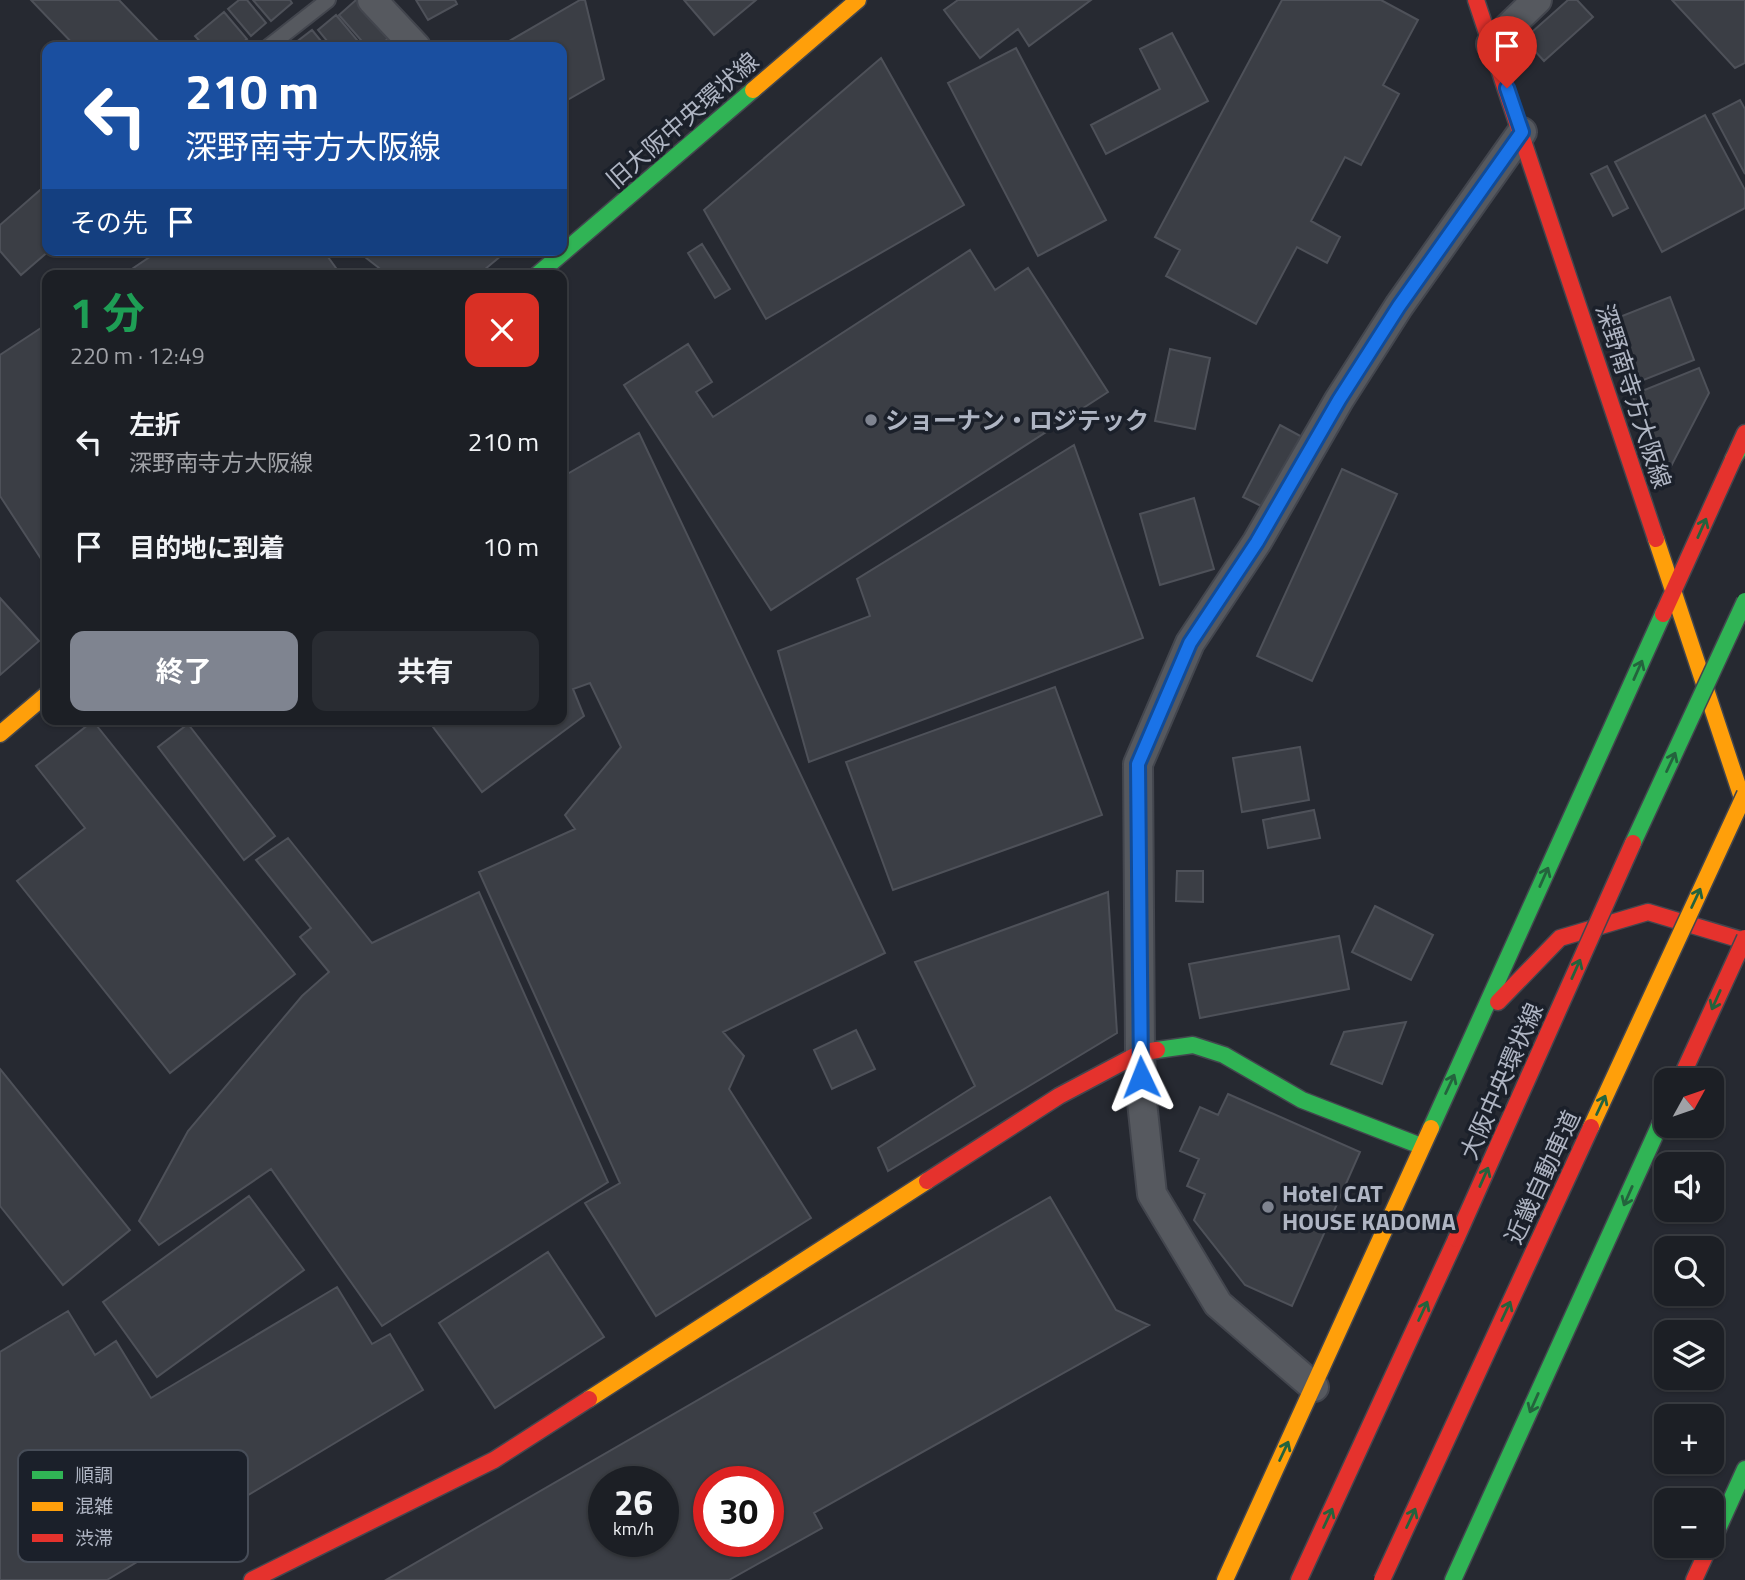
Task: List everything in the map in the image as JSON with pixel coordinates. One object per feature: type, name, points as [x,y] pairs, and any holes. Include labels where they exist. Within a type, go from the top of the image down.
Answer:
[{"type":"main road","name":"旧大阪中央環状線","points":[[567,249],[858,0]]},
{"type":"main road","name":"深野南寺方大阪線","points":[[1476,0],[1675,590],[1745,807]]},
{"type":"main road","name":"旧大阪中央環状線","points":[[543,270],[559,256]]},
{"type":"main road","points":[[1225,1580],[1745,433]]},
{"type":"main road","points":[[1734,458],[1745,441]]},
{"type":"main road","name":"大阪中央環状線","points":[[1299,1580],[1745,601]]},
{"type":"main road","points":[[0,734],[42,698]]},
{"type":"main road","name":"近畿自動車道","points":[[1382,1580],[1745,794]]},
{"type":"main road","points":[[1479,1021],[1560,938],[1648,912],[1745,939],[1686,1068]]},
{"type":"main road","points":[[252,1580],[494,1460],[1059,1096],[1140,1053],[1193,1045],[1224,1055],[1302,1100],[1421,1146]]},
{"type":"main road","points":[[1453,1580],[1654,1137]]},
{"type":"main road","points":[[1724,1515],[1745,1469]]},
{"type":"main road","points":[[1694,1580],[1704,1558]]},
{"type":"street","points":[[372,0],[411,42]]},
{"type":"street","points":[[1491,44],[1537,0]]},
{"type":"street","points":[[1314,1387],[1217,1304],[1152,1194],[1142,1102],[1140,1053],[1138,764],[1190,643],[1257,542],[1339,400],[1399,306],[1522,132]]},
{"type":"lane","points":[[274,42],[328,0]]},
{"type":"building","points":[[31,0],[119,0],[159,42],[71,42]]},
{"type":"building","points":[[239,0],[247,0],[266,23],[251,36],[228,9]]},
{"type":"building","points":[[253,0],[290,0],[292,3],[271,21]]},
{"type":"building","points":[[359,0],[390,37],[384,42],[363,42],[339,15]]},
{"type":"building","points":[[416,0],[455,0],[457,4],[428,20]]},
{"type":"building","points":[[580,0],[585,0],[604,79],[567,100],[567,42],[508,42]]},
{"type":"building","points":[[684,0],[756,0],[714,35]]},
{"type":"building","points":[[958,0],[1091,0],[1029,46],[1018,29],[980,58],[944,10]]},
{"type":"building","points":[[1282,0],[1381,0],[1418,20],[1383,85],[1399,94],[1361,165],[1345,157],[1311,221],[1340,237],[1327,263],[1297,247],[1256,324],[1166,276],[1180,250],[1155,237]]},
{"type":"building","points":[[1568,0],[1577,0],[1593,17],[1544,61],[1524,39]]},
{"type":"building","points":[[1672,0],[1745,0],[1745,63],[1735,68]]},
{"type":"building","points":[[224,12],[247,39],[243,42],[200,42],[195,36]]},
{"type":"building","points":[[336,15],[359,42],[328,42],[318,30]]},
{"type":"building","points":[[312,30],[322,42],[296,42]]},
{"type":"building","points":[[1172,33],[1208,101],[1106,154],[1091,125],[1160,89],[1140,49]]},
{"type":"building","points":[[1016,48],[1106,220],[1038,256],[948,83]]},
{"type":"building","points":[[881,58],[964,205],[766,319],[704,210]]},
{"type":"building","points":[[1740,100],[1745,109],[1745,174],[1713,114]]},
{"type":"building","points":[[1705,115],[1745,190],[1745,208],[1662,252],[1615,162]]},
{"type":"building","points":[[1607,166],[1628,208],[1613,216],[1591,174]]},
{"type":"building","points":[[42,188],[43,256],[21,275],[0,251],[0,225]]},
{"type":"building","points":[[702,244],[730,289],[715,298],[688,253]]},
{"type":"building","points":[[970,250],[995,290],[1028,268],[1108,392],[771,610],[624,385],[688,344],[712,382],[696,392],[713,417]]},
{"type":"building","points":[[151,256],[327,256],[337,270],[130,270]]},
{"type":"building","points":[[364,256],[501,256],[484,270],[382,270]]},
{"type":"building","points":[[1670,297],[1694,360],[1641,381],[1617,318]]},
{"type":"building","points":[[42,327],[42,560],[0,496],[0,355]]},
{"type":"building","points":[[1170,349],[1210,358],[1195,429],[1155,421]]},
{"type":"building","points":[[1699,368],[1709,393],[1666,476],[1632,395]]},
{"type":"building","points":[[1280,425],[1304,438],[1267,509],[1243,497]]},
{"type":"building","points":[[639,433],[885,953],[723,1032],[744,1056],[729,1089],[811,1218],[656,1316],[585,1203],[620,1183],[479,872],[575,829],[565,815],[621,747],[590,683],[573,689],[584,716],[482,792],[432,725],[567,725],[567,474]]},
{"type":"building","points":[[1074,445],[1143,638],[809,762],[778,651],[870,616],[857,579]]},
{"type":"building","points":[[1342,469],[1397,494],[1312,681],[1257,656]]},
{"type":"building","points":[[1194,498],[1214,569],[1160,585],[1140,514]]},
{"type":"building","points":[[0,598],[39,641],[0,675]]},
{"type":"building","points":[[1055,687],[1102,815],[893,890],[846,762]]},
{"type":"building","points":[[88,725],[96,725],[295,974],[170,1073],[17,881],[85,828],[36,766]]},
{"type":"building","points":[[189,725],[275,836],[244,860],[158,747]]},
{"type":"building","points":[[1300,747],[1309,800],[1242,812],[1233,758]]},
{"type":"building","points":[[1314,810],[1320,838],[1268,848],[1263,820]]},
{"type":"building","points":[[288,838],[372,943],[479,892],[608,1182],[382,1326],[271,1169],[159,1245],[139,1221],[188,1131],[302,996],[329,972],[300,937],[311,928],[256,860]]},
{"type":"building","points":[[1177,871],[1203,871],[1203,902],[1176,901]]},
{"type":"building","points":[[1108,892],[1117,1033],[888,1171],[878,1148],[975,1086],[915,962]]},
{"type":"building","points":[[1375,906],[1433,935],[1411,980],[1352,952]]},
{"type":"building","points":[[1339,936],[1349,989],[1200,1018],[1189,964]]},
{"type":"building","points":[[1406,1022],[1382,1084],[1331,1064],[1344,1032]]},
{"type":"building","points":[[856,1030],[875,1069],[832,1089],[814,1050]]},
{"type":"building","points":[[0,1069],[130,1230],[63,1285],[0,1206]]},
{"type":"building","name":"Hotel CAT HOUSE KADOMA","points":[[1228,1094],[1360,1152],[1292,1306],[1245,1285],[1194,1220],[1205,1194],[1187,1186],[1199,1159],[1180,1151],[1200,1107],[1218,1115]]},
{"type":"building","points":[[249,1196],[304,1270],[157,1377],[103,1302]]},
{"type":"building","points":[[1050,1197],[1116,1310],[1149,1325],[814,1513],[822,1528],[784,1549],[784,1466],[693,1466],[693,1557],[770,1557],[729,1580],[386,1580]]},
{"type":"building","points":[[548,1252],[604,1337],[495,1408],[439,1323]]},
{"type":"building","points":[[337,1287],[372,1344],[390,1334],[423,1390],[248,1495],[248,1450],[18,1450],[18,1562],[137,1562],[107,1580],[0,1580],[0,1352],[68,1311],[95,1355],[116,1341],[151,1398]]},
{"type":"traffic: fast","points":[[567,249],[753,90]]},
{"type":"traffic: fast","points":[[543,270],[559,256]]},
{"type":"traffic: fast","points":[[1733,459],[1745,441]]},
{"type":"traffic: fast","points":[[1633,843],[1745,601]]},
{"type":"traffic: fast","points":[[1431,1128],[1663,614]]},
{"type":"traffic: fast","points":[[1157,1050],[1193,1045],[1224,1055],[1302,1100],[1421,1146]]},
{"type":"traffic: fast","points":[[1453,1580],[1654,1137]]},
{"type":"traffic: fast","points":[[1724,1515],[1745,1469]]},
{"type":"traffic: slow","points":[[753,90],[858,0]]},
{"type":"traffic: slow","points":[[1656,539],[1745,807]]},
{"type":"traffic: slow","points":[[0,734],[42,698]]},
{"type":"traffic: slow","points":[[1591,1127],[1745,794]]},
{"type":"traffic: slow","points":[[1225,1580],[1431,1128]]},
{"type":"traffic: slow","points":[[589,1399],[927,1181]]},
{"type":"traffic: jam","points":[[1476,0],[1656,539]]},
{"type":"traffic: jam","points":[[1663,614],[1745,433]]},
{"type":"traffic: jam","points":[[1456,1239],[1633,843]]},
{"type":"traffic: jam","points":[[1498,1002],[1560,938],[1648,912],[1745,941]]},
{"type":"traffic: jam","points":[[1685,1068],[1745,938]]},
{"type":"traffic: jam","points":[[927,1181],[1059,1096],[1140,1053],[1157,1050]]},
{"type":"traffic: jam","points":[[1382,1580],[1591,1127]]},
{"type":"traffic: jam","points":[[1299,1580],[1456,1239]]},
{"type":"traffic: jam","points":[[252,1580],[494,1460],[589,1399]]},
{"type":"traffic: jam","points":[[1694,1580],[1704,1558]]},
{"type":"place","name":"ショーナン・ロジテック","points":[[871,420]]},
{"type":"place","name":"Hotel CAT HOUSE KADOMA","points":[[1268,1207]]},
{"type":"route","points":[[1141,1077],[1138,764],[1190,643],[1257,542],[1339,400],[1399,306],[1522,132],[1507,88]]}]
